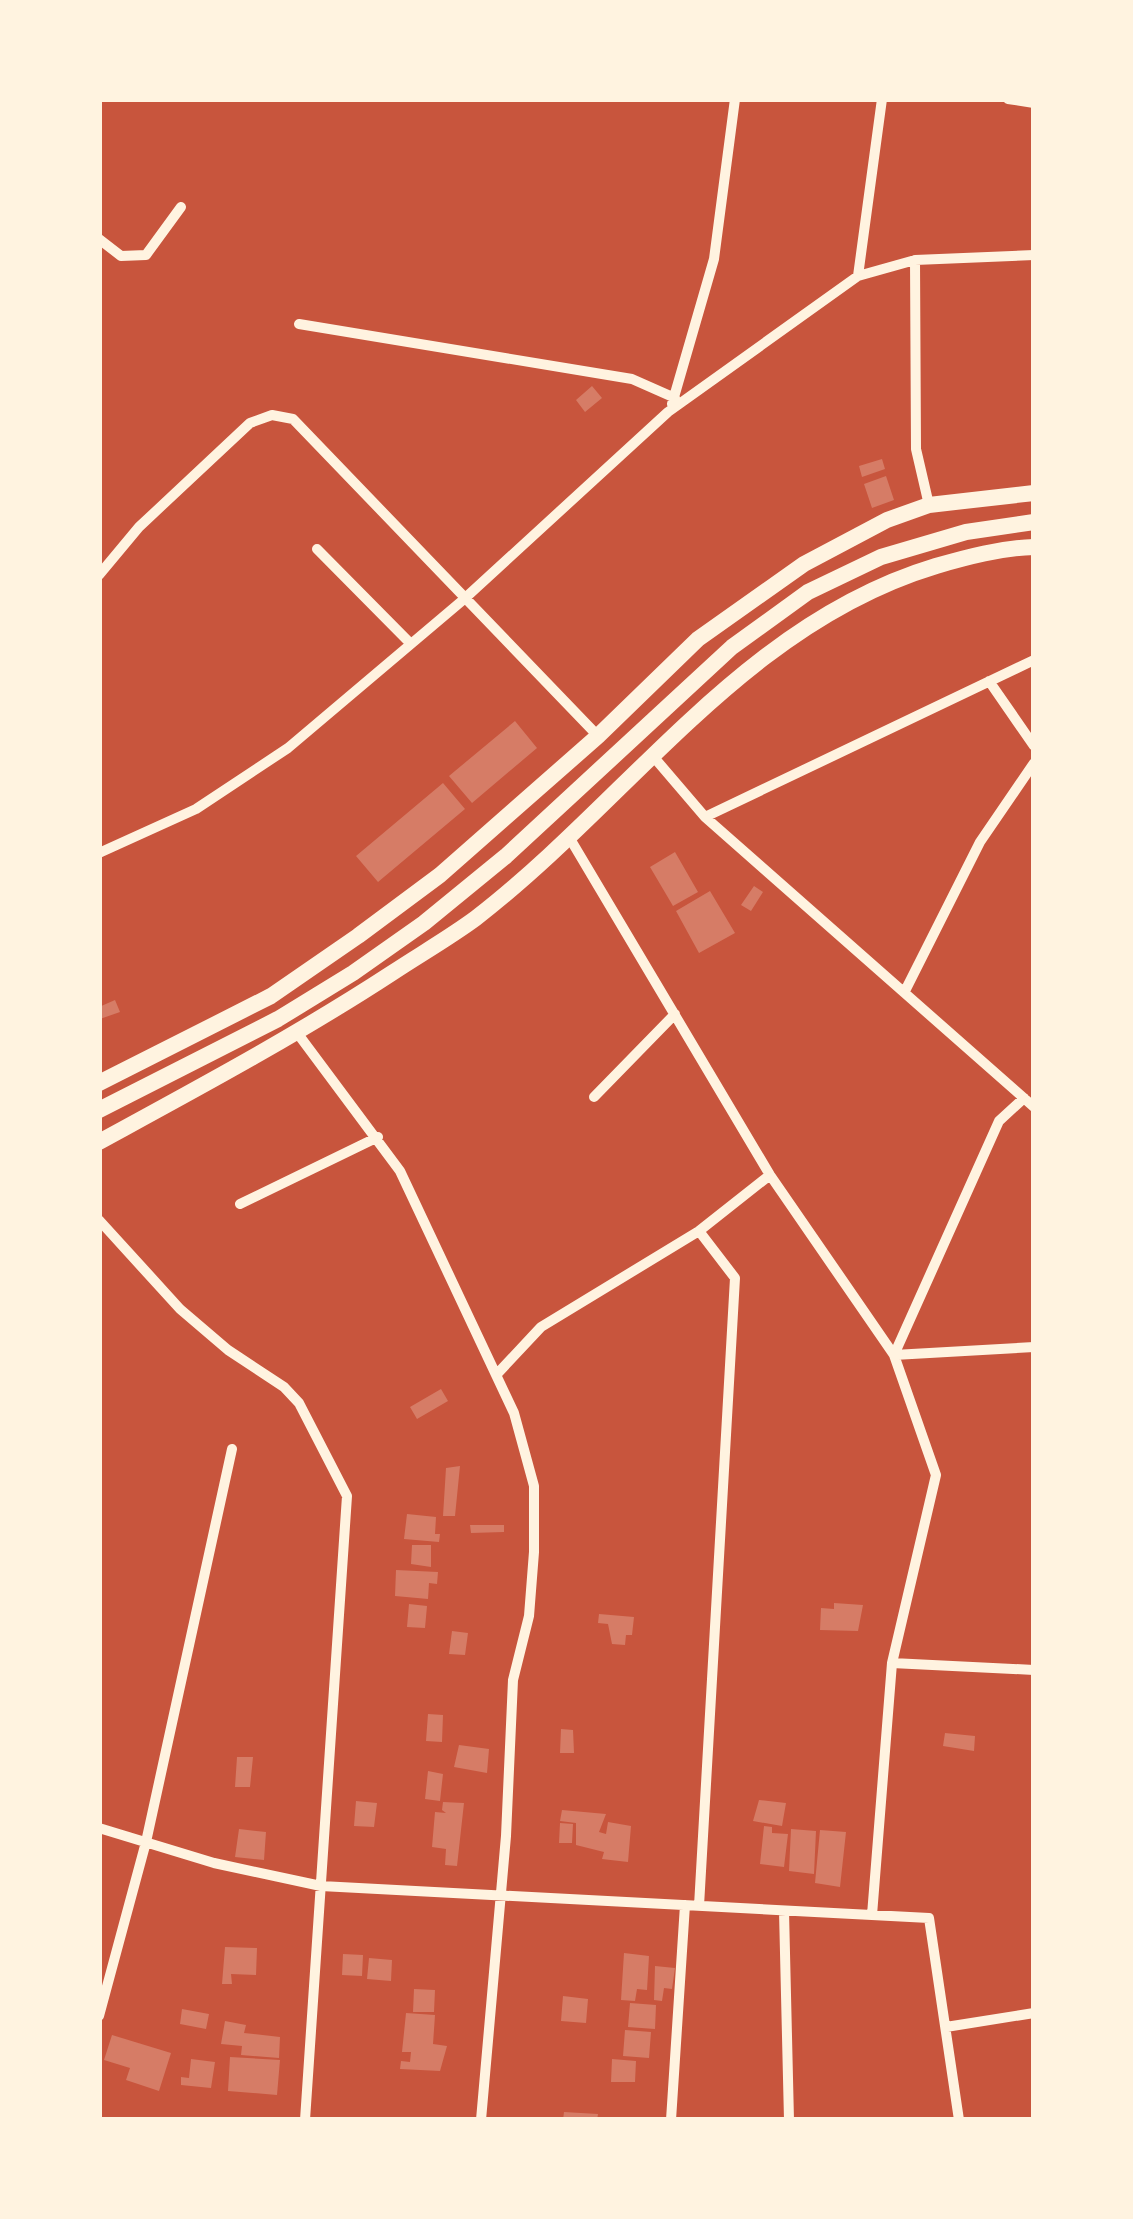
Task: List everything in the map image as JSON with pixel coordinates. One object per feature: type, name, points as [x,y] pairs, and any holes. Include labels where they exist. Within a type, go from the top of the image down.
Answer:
[{"type":"main road","points":[[99,1083],[271,996],[358,936],[440,875],[598,736],[698,639],[804,563],[887,520],[929,505],[1034,493]]},
{"type":"main road","points":[[99,1110],[278,1018],[353,973],[424,922],[506,856],[732,647],[808,592],[881,557],[966,532],[1034,522]]},
{"type":"main road","points":[[99,1142],[298,1034],[475,919],[739,676],[817,619],[896,578],[957,560],[1034,547]]},
{"type":"street","points":[[668,412],[714,259],[735,99]]},
{"type":"street","points":[[858,276],[882,99]]},
{"type":"street","points":[[1008,99],[1034,103]]},
{"type":"street","points":[[99,239],[121,256],[146,255],[182,207]]},
{"type":"street","points":[[99,853],[196,809],[288,748],[463,600],[668,412],[858,276],[915,260],[1034,255]]},
{"type":"street","points":[[915,260],[916,449],[929,505]]},
{"type":"street","points":[[299,324],[632,379],[675,398]]},
{"type":"street","points":[[99,575],[140,527],[250,422],[272,415],[293,419],[598,736]]},
{"type":"street","points":[[317,549],[410,643]]},
{"type":"street","points":[[705,817],[1034,660]]},
{"type":"street","points":[[988,681],[1034,746]]},
{"type":"street","points":[[652,755],[705,817],[1029,1102],[999,1121],[894,1355]]},
{"type":"street","points":[[904,991],[980,842],[1034,763]]},
{"type":"street","points":[[569,837],[770,1175],[894,1355],[936,1475],[892,1663],[872,1915]]},
{"type":"street","points":[[593,1097],[675,1014]]},
{"type":"street","points":[[298,1034],[400,1171],[496,1374],[526,1448],[534,1486],[529,1616],[513,1681],[502,1895],[481,2120]]},
{"type":"street","points":[[240,1204],[378,1137]]},
{"type":"street","points":[[496,1374],[541,1327],[699,1232],[770,1175]]},
{"type":"street","points":[[99,1220],[179,1309],[299,1403],[347,1496],[305,2120]]},
{"type":"street","points":[[671,2120],[692,1906],[735,1278],[699,1232]]},
{"type":"street","points":[[894,1355],[1034,1347]]},
{"type":"street","points":[[99,2016],[146,1842],[232,1449]]},
{"type":"street","points":[[892,1663],[1034,1670]]},
{"type":"street","points":[[99,1828],[214,1863],[321,1886],[929,1918],[959,2120]]},
{"type":"street","points":[[784,1910],[789,2120]]},
{"type":"street","points":[[99,1953],[115,1957]]},
{"type":"street","points":[[946,2026],[1034,2013]]},
{"type":"building","points":[[592,386],[602,398],[585,412],[576,400]]},
{"type":"building","points":[[882,459],[885,469],[862,477],[859,466]]},
{"type":"building","points":[[886,476],[894,500],[872,508],[864,484]]},
{"type":"building","points":[[515,721],[537,748],[472,803],[449,776]]},
{"type":"building","points":[[443,783],[465,809],[378,882],[356,856]]},
{"type":"building","points":[[675,852],[698,892],[673,906],[650,867]]},
{"type":"building","points":[[754,886],[763,892],[751,911],[741,905]]},
{"type":"building","points":[[710,891],[735,933],[699,953],[676,911]]},
{"type":"building","points":[[115,1000],[120,1012],[100,1019],[99,1007]]},
{"type":"building","points":[[441,1389],[448,1401],[417,1419],[410,1407]]},
{"type":"building","points":[[460,1466],[455,1516],[443,1516],[446,1468]]},
{"type":"building","points":[[407,1514],[436,1517],[439,1542],[404,1539]]},
{"type":"building","points":[[470,1525],[504,1525],[504,1532],[471,1533]]},
{"type":"building","points":[[412,1545],[431,1545],[431,1567],[411,1564]]},
{"type":"building","points":[[396,1570],[438,1572],[437,1584],[429,1583],[428,1599],[395,1596]]},
{"type":"building","points":[[834,1603],[863,1605],[858,1631],[820,1630],[821,1608],[834,1609]]},
{"type":"building","points":[[409,1604],[427,1606],[425,1628],[407,1627]]},
{"type":"building","points":[[599,1614],[634,1617],[632,1635],[626,1635],[625,1645],[612,1644],[608,1624],[598,1623]]},
{"type":"building","points":[[452,1631],[468,1633],[465,1655],[449,1654]]},
{"type":"building","points":[[428,1714],[443,1715],[442,1742],[426,1741]]},
{"type":"building","points":[[561,1729],[573,1730],[574,1753],[560,1753]]},
{"type":"building","points":[[945,1733],[975,1736],[974,1751],[943,1746]]},
{"type":"building","points":[[459,1745],[489,1749],[487,1773],[454,1767]]},
{"type":"building","points":[[237,1757],[253,1757],[250,1787],[235,1787]]},
{"type":"building","points":[[428,1771],[443,1774],[440,1801],[425,1799]]},
{"type":"building","points":[[759,1800],[786,1803],[782,1826],[753,1821]]},
{"type":"building","points":[[356,1801],[377,1803],[374,1827],[354,1826]]},
{"type":"building","points":[[443,1802],[464,1803],[457,1866],[445,1865],[446,1849],[432,1847],[435,1812],[446,1813]]},
{"type":"building","points":[[562,1810],[606,1814],[599,1832],[606,1834],[608,1822],[631,1826],[628,1862],[602,1859],[604,1852],[576,1845],[576,1823],[560,1821]]},
{"type":"building","points":[[560,1823],[573,1824],[572,1843],[559,1843]]},
{"type":"building","points":[[764,1826],[772,1827],[772,1833],[788,1834],[784,1867],[760,1864]]},
{"type":"building","points":[[239,1829],[266,1832],[264,1860],[235,1857]]},
{"type":"building","points":[[791,1829],[816,1831],[814,1874],[789,1871]]},
{"type":"building","points":[[820,1830],[846,1832],[840,1887],[815,1883]]},
{"type":"building","points":[[225,1947],[257,1948],[256,1975],[231,1974],[232,1984],[222,1984]]},
{"type":"building","points":[[624,1953],[649,1956],[647,1990],[637,1989],[635,2001],[621,2000]]},
{"type":"building","points":[[343,1954],[363,1955],[362,1976],[342,1975]]},
{"type":"building","points":[[369,1958],[392,1960],[391,1981],[367,1979]]},
{"type":"building","points":[[655,1966],[675,1968],[672,1989],[664,1988],[662,2001],[654,2000]]},
{"type":"building","points":[[414,1989],[435,1990],[434,2012],[413,2012]]},
{"type":"building","points":[[563,1996],[588,1999],[586,2023],[561,2021]]},
{"type":"building","points":[[630,2003],[656,2005],[655,2029],[628,2027]]},
{"type":"building","points":[[182,2009],[209,2014],[206,2029],[180,2024]]},
{"type":"building","points":[[406,2013],[435,2015],[433,2044],[447,2046],[440,2071],[400,2069],[401,2061],[410,2062],[411,2052],[402,2052]]},
{"type":"building","points":[[225,2021],[246,2025],[244,2033],[280,2037],[279,2058],[241,2055],[242,2046],[221,2044]]},
{"type":"building","points":[[625,2030],[651,2032],[649,2058],[623,2056]]},
{"type":"building","points":[[112,2035],[171,2053],[159,2091],[126,2080],[130,2068],[104,2060]]},
{"type":"building","points":[[230,2057],[280,2060],[277,2095],[228,2091]]},
{"type":"building","points":[[191,2059],[215,2062],[211,2088],[181,2085],[181,2077],[189,2078]]},
{"type":"building","points":[[612,2059],[636,2061],[635,2082],[611,2082]]},
{"type":"building","points":[[564,2112],[598,2114],[597,2120],[563,2120]]}]
